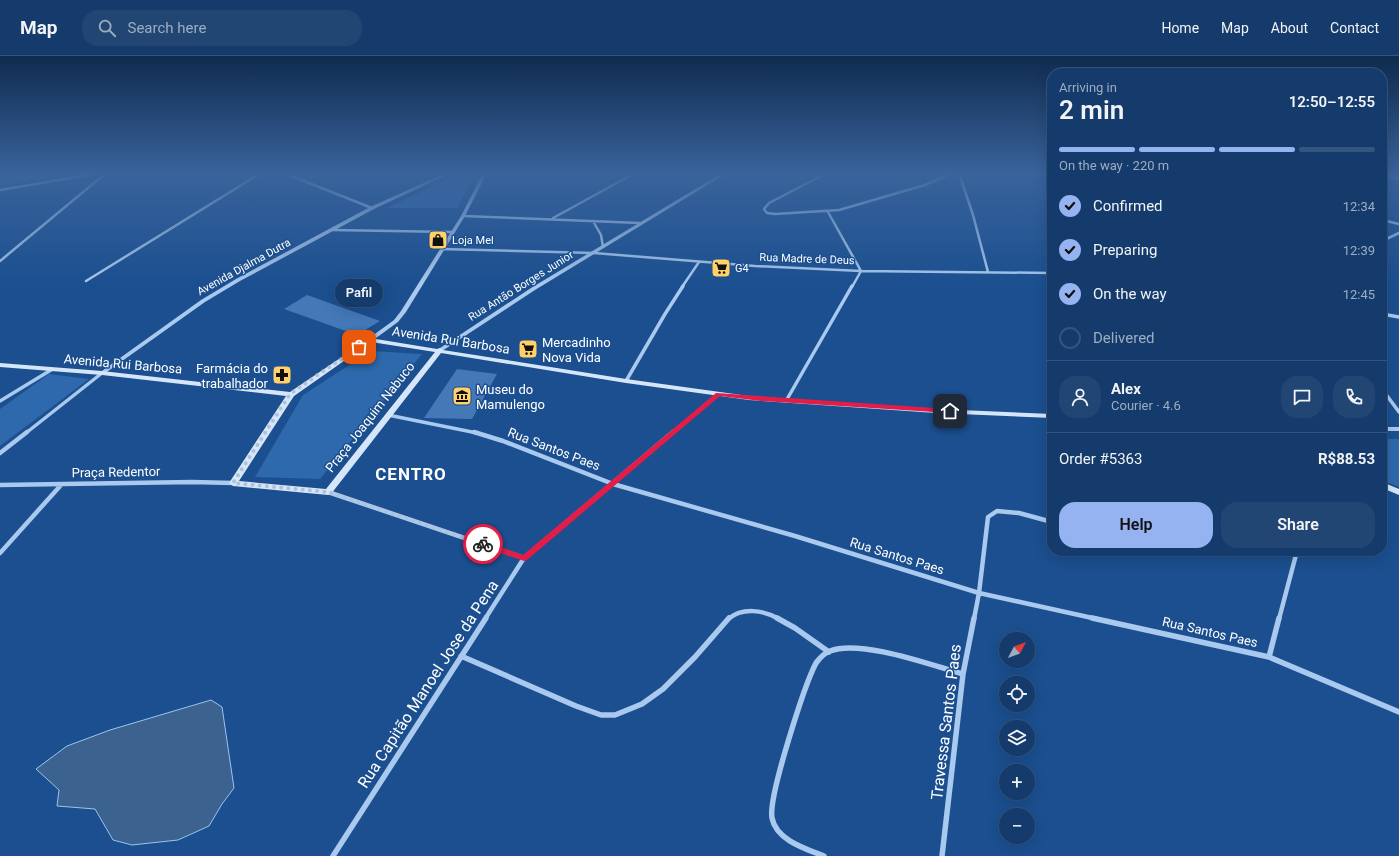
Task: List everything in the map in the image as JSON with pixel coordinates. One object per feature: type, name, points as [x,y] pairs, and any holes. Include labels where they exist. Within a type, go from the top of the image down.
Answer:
[{"type":"main road","name":"Avenida Rui Barbosa","points":[[370,340],[626,381],[718,394],[786,401],[1047,416]]},
{"type":"main road","points":[[233,483],[290,394],[370,340]]},
{"type":"main road","name":"Praça Joaquim Nabuco","points":[[233,483],[328,492],[440,350]]},
{"type":"main road","name":"Avenida Rui Barbosa","points":[[0,365],[102,373],[290,394]]},
{"type":"main road","points":[[1387,487],[1399,492]]},
{"type":"street","points":[[0,261],[61,210]]},
{"type":"street","points":[[86,281],[201,210]]},
{"type":"street","name":"Avenida Djalma Dutra","points":[[102,373],[203,301],[265,265],[368,210]]},
{"type":"street","points":[[370,340],[396,321],[465,210]]},
{"type":"street","points":[[552,219],[568,210]]},
{"type":"street","name":"Rua Antão Borges Junior","points":[[440,350],[533,288],[594,253],[603,246],[663,210]]},
{"type":"street","points":[[765,210],[767,213],[785,214],[837,210]]},
{"type":"street","points":[[971,210],[988,272]]},
{"type":"street","points":[[786,401],[861,271],[828,212]]},
{"type":"street","points":[[462,216],[640,224]]},
{"type":"street","points":[[593,221],[601,235],[603,246]]},
{"type":"street","points":[[1387,221],[1399,224]]},
{"type":"street","points":[[332,230],[452,232]]},
{"type":"street","points":[[1387,239],[1399,233]]},
{"type":"street","name":"Rua Madre de Deus","points":[[442,249],[594,253],[755,266],[861,271],[1047,273]]},
{"type":"street","points":[[626,381],[665,314],[699,262]]},
{"type":"street","points":[[1387,315],[1399,318]]},
{"type":"street","points":[[0,401],[51,370]]},
{"type":"street","points":[[0,453],[102,373]]},
{"type":"street","name":"Rua Capitão Manoel Jose da Pena","points":[[333,856],[524,558],[718,394]]},
{"type":"street","points":[[1387,396],[1399,412]]},
{"type":"street","name":"Rua Santos Paes","points":[[388,415],[474,432],[503,441],[613,484],[796,536],[980,593],[1269,657],[1399,712]]},
{"type":"street","points":[[1387,429],[1399,429]]},
{"type":"street","name":"Praça Redentor","points":[[0,485],[192,482],[233,483]]},
{"type":"street","points":[[0,552],[61,485]]},
{"type":"street","points":[[328,492],[524,558]]},
{"type":"street","name":"Travessa Santos Paes","points":[[942,856],[963,674],[980,593],[988,517],[997,511],[1019,513],[1047,521]]},
{"type":"street","points":[[1269,657],[1296,556]]},
{"type":"street","points":[[461,656],[576,706],[601,714],[615,715],[642,704],[663,689],[695,657],[727,620],[734,614],[745,610],[756,610],[772,615],[795,628],[829,652]]},
{"type":"street","points":[[824,856],[788,840],[777,827],[772,817],[771,808],[808,681],[817,662],[829,652],[841,648],[859,648],[912,659],[963,674]]},
{"type":"shaded area","points":[[371,351],[422,354],[320,479],[255,477],[303,395]]},
{"type":"shaded area","points":[[49,374],[89,379],[0,446],[0,409]]},
{"type":"shaded area","points":[[1387,439],[1399,439],[1399,487],[1387,482]]},
{"type":"shaded area","points":[[211,700],[222,707],[234,788],[222,804],[209,826],[178,840],[132,845],[113,840],[95,809],[57,806],[59,790],[36,769],[67,746],[110,730]]},
{"type":"building","points":[[307,295],[380,321],[357,335],[284,309]]},
{"type":"building","name":"Museu do Mamulengo","points":[[457,369],[497,374],[472,419],[424,418]]},
{"type":"way so far","points":[[359,347],[290,394],[233,483],[328,492],[483,544]]},
{"type":"place","name":"Loja Mel","points":[[438,240]]},
{"type":"place","name":"G4","points":[[721,268]]},
{"type":"place","name":"Pafil","points":[[359,347]]},
{"type":"place","name":"Mercadinho Nova Vida","points":[[528,349]]},
{"type":"place","name":"Farmácia do trabalhador","points":[[282,375]]},
{"type":"place","name":"Museu do Mamulengo","points":[[462,396]]},
{"type":"district","name":"CENTRO","points":[[411,474]]},
{"type":"route","points":[[483,544],[524,558],[718,394],[761,399],[950,411]]}]
